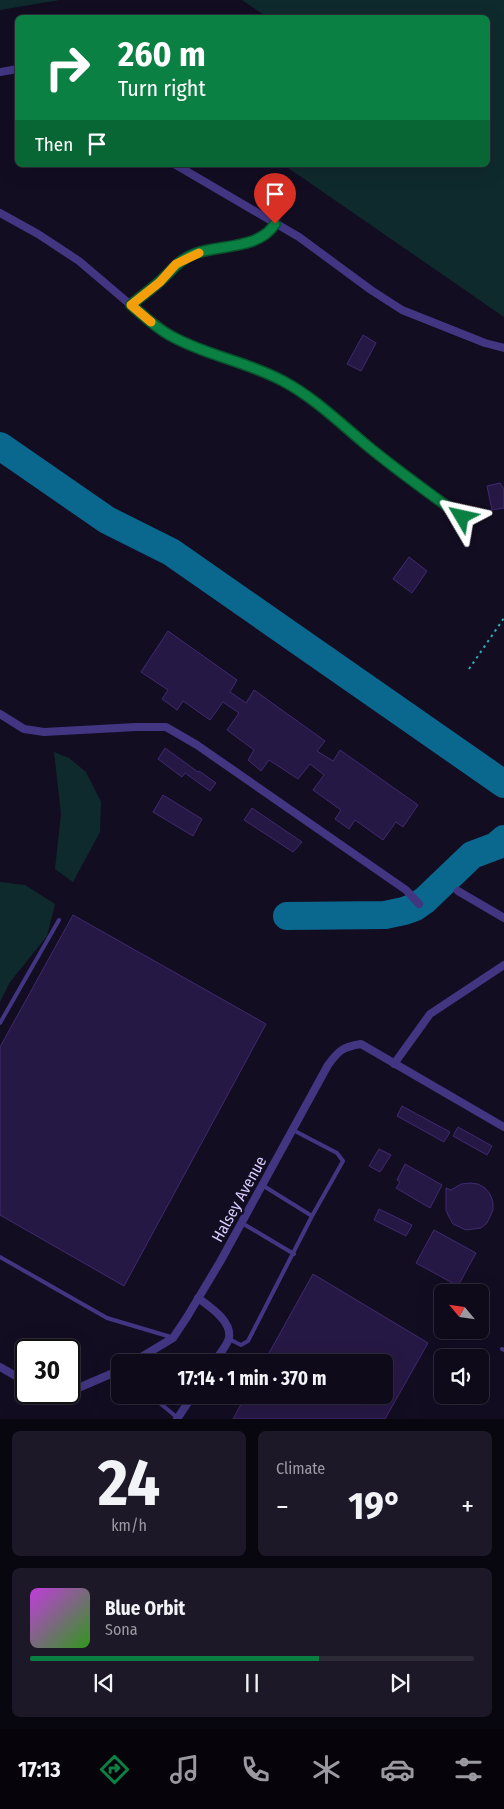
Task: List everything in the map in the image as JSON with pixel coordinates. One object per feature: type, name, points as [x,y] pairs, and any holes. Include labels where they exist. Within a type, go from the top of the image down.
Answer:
[{"type":"street","points":[[0,72],[15,70]]},
{"type":"street","points":[[179,167],[299,237],[371,290],[402,310],[485,343],[504,348]]},
{"type":"street","points":[[0,213],[38,234],[79,261],[159,329],[174,338],[282,380],[323,407],[365,444],[462,517]]},
{"type":"street","points":[[131,305],[160,282],[176,264],[194,254],[250,242],[261,237],[272,229],[275,224]]},
{"type":"street","points":[[0,714],[24,729],[44,732],[136,727],[166,728],[197,745],[299,814],[406,890],[419,904]]},
{"type":"street","points":[[458,891],[504,918]]},
{"type":"street","points":[[504,965],[430,1014],[394,1064],[504,1127]]},
{"type":"street","name":"Halsey Avenue","points":[[146,1354],[173,1338],[241,1223],[328,1065],[337,1053],[345,1047],[361,1044],[394,1064]]},
{"type":"street","points":[[198,1298],[228,1326],[228,1339],[219,1354]]},
{"type":"street","points":[[0,1367],[15,1376]]},
{"type":"street","points":[[80,1387],[111,1374]]},
{"type":"street","points":[[178,1419],[187,1404]]},
{"type":"lane","points":[[0,1023],[60,920]]},
{"type":"lane","points":[[228,1339],[241,1345],[248,1341],[312,1216],[343,1161],[337,1153],[293,1130]]},
{"type":"lane","points":[[262,1185],[312,1216]]},
{"type":"lane","points":[[241,1223],[294,1254]]},
{"type":"lane","points":[[0,1257],[106,1318],[173,1338]]},
{"type":"lane","points":[[160,1404],[178,1419]]},
{"type":"path","points":[[469,669],[504,618]]},
{"type":"green space","points":[[0,0],[60,0],[0,10]]},
{"type":"green space","points":[[242,0],[504,0],[504,317],[287,167],[490,167],[490,15],[264,15]]},
{"type":"green space","points":[[54,752],[69,758],[86,772],[101,802],[100,832],[73,882],[55,869],[61,814]]},
{"type":"green space","points":[[0,882],[25,885],[55,904],[47,936],[10,982],[0,1002]]},
{"type":"building","points":[[363,335],[376,343],[361,371],[347,364]]},
{"type":"building","points":[[500,483],[504,489],[504,508],[492,510],[487,486]]},
{"type":"building","points":[[409,557],[427,571],[412,593],[393,579]]},
{"type":"building","points":[[168,631],[237,680],[230,692],[246,703],[254,690],[325,741],[317,751],[333,761],[340,750],[418,805],[403,827],[396,822],[383,840],[355,820],[349,829],[335,819],[341,810],[313,790],[324,775],[310,764],[298,779],[269,760],[261,771],[248,760],[254,750],[227,730],[239,713],[223,702],[210,720],[183,701],[177,710],[162,699],[168,690],[141,672]]},
{"type":"building","points":[[165,748],[216,783],[210,791],[185,773],[182,777],[158,759]]},
{"type":"building","points":[[163,795],[202,819],[193,836],[153,812]]},
{"type":"building","points":[[252,808],[302,842],[293,852],[244,820]]},
{"type":"building","points":[[73,915],[266,1024],[124,1286],[0,1215],[0,1047]]},
{"type":"building","points":[[402,1106],[450,1132],[444,1142],[397,1116]]},
{"type":"building","points":[[458,1127],[492,1146],[487,1155],[453,1136]]},
{"type":"building","points":[[379,1149],[391,1155],[380,1172],[369,1166]]},
{"type":"building","points":[[405,1164],[442,1185],[430,1208],[396,1188],[400,1182],[397,1180]]},
{"type":"building","points":[[461,1184],[478,1184],[485,1188],[493,1202],[493,1210],[487,1223],[481,1228],[466,1230],[453,1224],[449,1217],[446,1210],[446,1188],[451,1190]]},
{"type":"building","points":[[379,1209],[412,1225],[406,1236],[374,1220]]},
{"type":"building","points":[[434,1230],[476,1253],[459,1284],[454,1284],[416,1263]]},
{"type":"building","points":[[313,1274],[428,1343],[385,1419],[233,1419],[241,1404],[393,1404],[393,1354],[268,1354]]},
{"type":"taxiway","points":[[0,446],[107,520],[171,552],[504,784]]},
{"type":"taxiway","points":[[287,916],[385,915],[404,911],[415,907],[425,900],[472,855],[496,846],[504,839]]},
{"type":"slow traffic","points":[[151,322],[131,305],[160,282],[176,264],[199,253]]},
{"type":"route","points":[[275,224],[272,229],[261,237],[250,242],[194,254],[176,264],[160,282],[131,305],[159,329],[174,338],[282,380],[323,407],[365,444],[462,517]]}]
